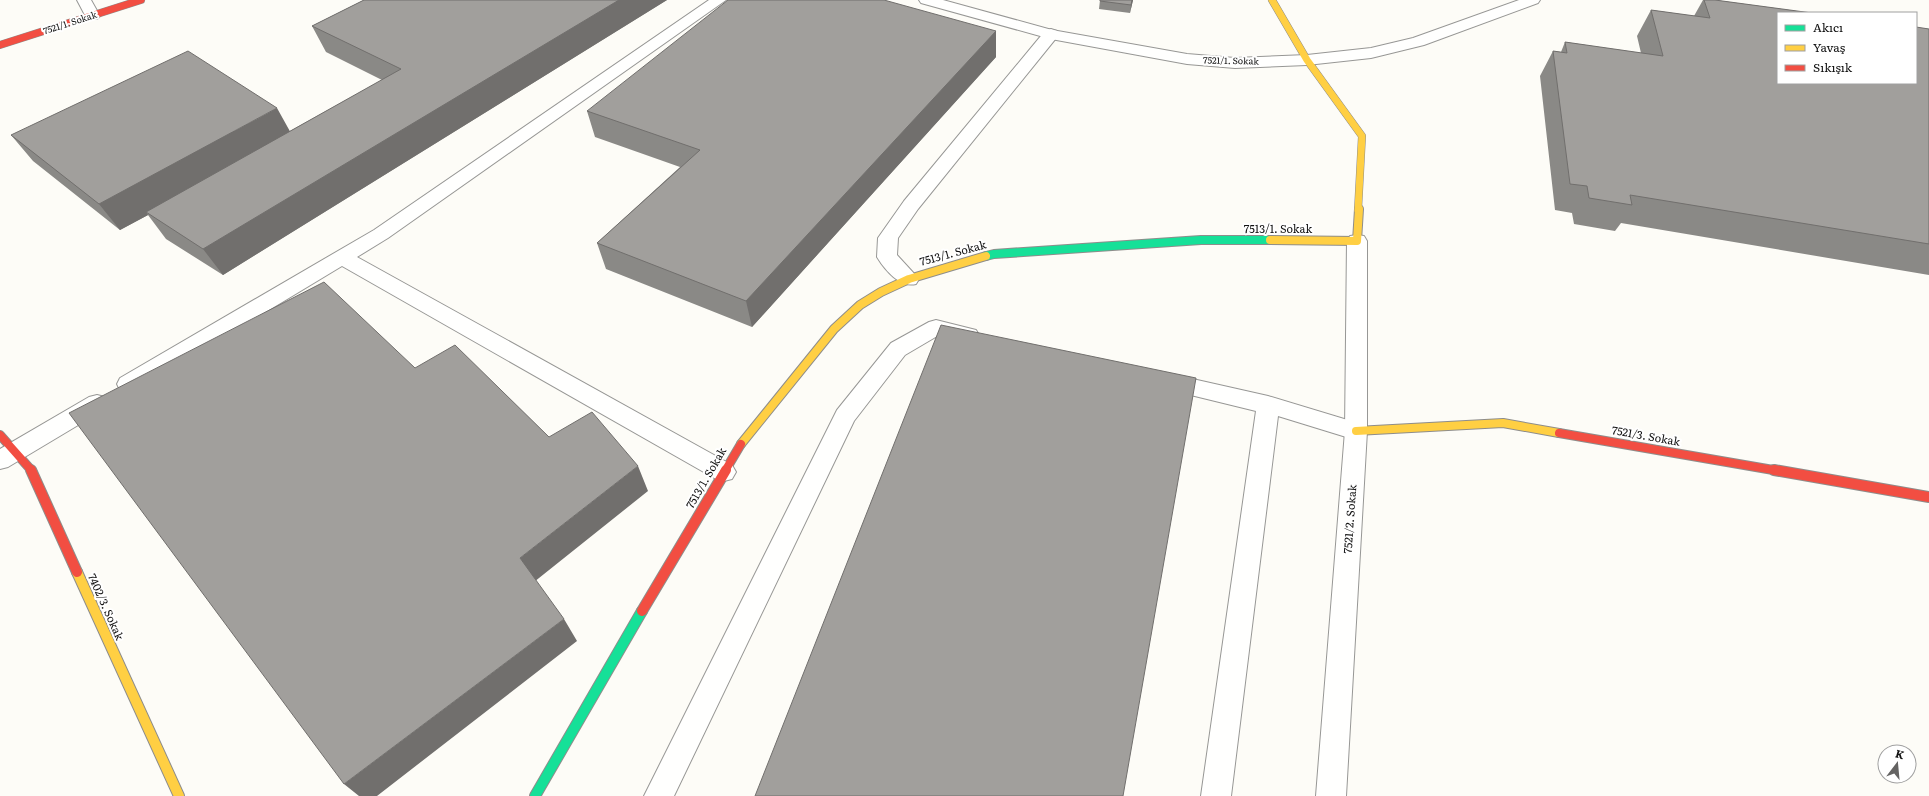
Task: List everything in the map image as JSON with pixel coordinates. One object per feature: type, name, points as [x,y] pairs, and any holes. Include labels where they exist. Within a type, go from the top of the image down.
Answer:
[{"type":"street","points":[[84,0],[92,16]]},
{"type":"street","name":"7521/1. Sokak","points":[[0,45],[141,0]]},
{"type":"street","points":[[7,456],[381,234],[719,0]]},
{"type":"street","name":"7521/1. Sokak","points":[[926,0],[1051,34],[1187,59],[1235,63],[1307,60],[1371,53],[1418,42],[1533,0]]},
{"type":"street","points":[[1272,0],[1307,60],[1362,136],[1357,241]]},
{"type":"street","points":[[909,279],[887,257],[888,238],[916,199],[1051,34]]},
{"type":"street","name":"7513/1. Sokak","points":[[535,796],[738,449],[776,398],[841,322],[865,301],[892,286],[935,269],[994,254],[1201,240],[1357,241]]},
{"type":"street","name":"7521/2. Sokak","points":[[1331,796],[1356,431],[1357,241]]},
{"type":"street","points":[[342,257],[724,472]]},
{"type":"street","points":[[659,796],[845,416],[898,349],[936,328],[990,340]]},
{"type":"street","points":[[1145,376],[1268,405],[1356,431]]},
{"type":"street","points":[[1216,796],[1268,405]]},
{"type":"street","name":"7521/3. Sokak","points":[[1356,431],[1503,423],[1929,497]]},
{"type":"street","name":"7402/3. Sokak","points":[[0,435],[7,456],[31,470],[179,796]]},
{"type":"building","points":[[364,0],[619,0],[203,249],[146,212],[401,69],[312,26]]},
{"type":"building","points":[[728,0],[884,0],[996,31],[746,301],[597,243],[700,150],[587,111]]},
{"type":"building","points":[[1100,0],[1132,0],[1131,5]]},
{"type":"building","points":[[1704,0],[1715,0],[1805,12],[1777,12],[1777,84],[1917,84],[1917,27],[1929,29],[1929,244],[1630,195],[1632,205],[1589,198],[1587,186],[1570,184],[1553,51],[1567,53],[1565,42],[1663,56],[1651,10],[1710,18]]},
{"type":"building","points":[[188,51],[277,108],[99,204],[11,135]]},
{"type":"building","points":[[324,282],[415,368],[455,345],[549,437],[592,412],[638,466],[520,558],[564,619],[344,784],[69,413]]},
{"type":"building","points":[[941,325],[1196,378],[1123,796],[755,796]]},
{"type":"traffic: fast","points":[[986,256],[994,254],[1201,240],[1270,240]]},
{"type":"traffic: fast","points":[[535,796],[642,611]]},
{"type":"traffic: slow","points":[[1270,240],[1357,241],[1362,136],[1307,60],[1272,0]]},
{"type":"traffic: slow","points":[[741,444],[788,384],[834,329],[853,310],[881,292],[909,279],[986,256]]},
{"type":"traffic: slow","points":[[1356,431],[1503,423],[1559,433]]},
{"type":"traffic: slow","points":[[77,572],[179,796]]},
{"type":"traffic: jam","points":[[0,45],[141,0]]},
{"type":"traffic: jam","points":[[1559,433],[1929,497]]},
{"type":"traffic: jam","points":[[0,435],[31,470],[77,572]]},
{"type":"traffic: jam","points":[[642,611],[741,444]]}]
